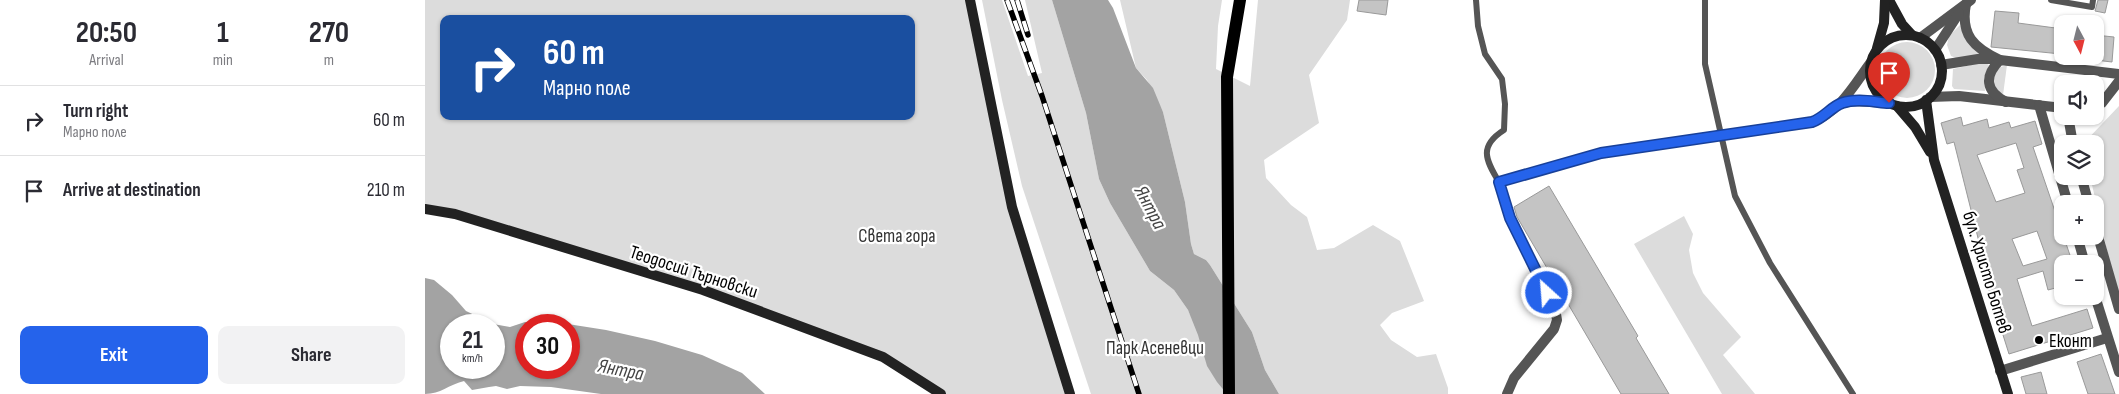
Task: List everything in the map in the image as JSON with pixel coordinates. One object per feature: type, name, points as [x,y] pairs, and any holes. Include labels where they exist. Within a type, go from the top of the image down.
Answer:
[{"type":"main road","points":[[1229,394],[1227,77],[1239,0]]},
{"type":"street","points":[[970,0],[1012,207],[1070,394]]},
{"type":"street","points":[[1507,394],[1514,378],[1554,329],[1557,320],[1555,308],[1510,218],[1499,182],[1601,153],[1812,122],[1825,116],[1841,104],[1871,62],[1884,24],[1887,0]]},
{"type":"street","points":[[1887,0],[1902,24],[1935,50],[1941,65],[1940,82],[1928,99]]},
{"type":"street","points":[[1876,50],[1892,38],[1916,36],[1968,2]]},
{"type":"street","points":[[1935,50],[1968,2]]},
{"type":"street","points":[[1968,2],[1965,23],[1973,43],[1983,52],[2000,60]]},
{"type":"street","points":[[1941,65],[1978,59],[2000,60],[2119,74]]},
{"type":"street","points":[[2000,60],[1991,69],[1988,81],[1992,92],[2006,102]]},
{"type":"street","points":[[1871,62],[1872,84],[1880,98],[1893,104]]},
{"type":"street","points":[[2104,100],[2119,81]]},
{"type":"street","points":[[1841,104],[1853,101],[1912,106],[1928,99],[1959,96],[2054,107]]},
{"type":"street","name":"бул. Христо Ботев","points":[[1928,99],[1934,160],[2008,394]]},
{"type":"street","name":"бул. Христо Ботев","points":[[1893,104],[1915,127],[1934,160]]},
{"type":"street","points":[[2039,105],[2065,195]]},
{"type":"street","name":"Теодосий Търновски","points":[[425,209],[455,214],[703,290],[883,357],[941,394]]},
{"type":"street","points":[[2100,245],[2119,309]]},
{"type":"street","points":[[2098,305],[2119,372]]},
{"type":"street","points":[[2001,371],[2107,338]]},
{"type":"lane","points":[[1477,0],[1477,26],[1485,54],[1502,79],[1505,104],[1504,130],[1487,144],[1489,165],[1499,182]]},
{"type":"lane","points":[[1705,0],[1705,64],[1735,196],[1770,263],[1853,394]]},
{"type":"lane","points":[[2051,0],[2092,7],[2093,0]]},
{"type":"green space","name":"Света гора","points":[[425,0],[970,0],[1012,207],[1070,394],[941,394],[883,357],[703,290],[425,209]]},
{"type":"green space","name":"Парк Асеневци","points":[[982,0],[1002,0],[1028,76],[1042,73],[1025,0],[1052,0],[1086,113],[1099,179],[1110,203],[1150,271],[1174,290],[1188,310],[1227,394],[1091,394],[1022,186]]},
{"type":"green space","points":[[1120,0],[1222,0],[1218,26],[1216,69],[1250,86],[1258,0],[1350,0],[1347,20],[1309,75],[1319,123],[1264,160],[1266,178],[1291,205],[1307,217],[1317,250],[1334,248],[1373,225],[1400,241],[1424,301],[1392,313],[1380,325],[1391,340],[1417,357],[1436,354],[1448,388],[1448,394],[1279,394],[1265,370],[1252,332],[1210,265],[1206,260],[1194,254],[1185,202],[1163,112],[1147,80],[1136,68]]},
{"type":"green space","points":[[1960,25],[1982,55],[1956,58],[1951,56],[1947,45],[1949,36]]},
{"type":"green space","points":[[1901,42],[1913,42],[1923,46],[1931,54],[1935,70],[1931,86],[1923,94],[1913,98],[1901,98],[1891,94],[1883,86],[1879,76],[1879,64],[1883,54],[1891,46]]},
{"type":"green space","points":[[1984,62],[1989,65],[1984,78],[1985,91],[1954,89],[1952,86],[1953,69]]},
{"type":"green space","points":[[2007,65],[2003,95],[1998,92],[1992,80],[1998,68]]},
{"type":"green space","points":[[2119,106],[2119,303],[2104,237],[2104,195],[2094,195],[2092,185],[2104,185],[2104,135],[2092,135],[2101,125],[2104,125],[2104,122]]},
{"type":"green space","points":[[1684,216],[1693,234],[1689,250],[1693,273],[1703,293],[1741,337],[1723,355],[1755,394],[1722,394],[1634,244]]},
{"type":"water","name":"Янтра","points":[[1052,0],[1108,0],[1113,8],[1136,68],[1153,88],[1163,112],[1185,202],[1194,254],[1206,260],[1210,265],[1252,332],[1265,370],[1279,394],[1227,394],[1207,366],[1188,310],[1174,290],[1150,271],[1110,203],[1099,179],[1086,113]]},
{"type":"water","name":"Янтра","points":[[425,278],[434,280],[452,295],[466,311],[472,314],[440,314],[440,379],[505,379],[505,326],[515,325],[515,379],[580,379],[580,326],[655,341],[702,355],[742,373],[765,394],[601,394],[551,387],[520,386],[507,389],[496,386],[472,390],[464,381],[431,394],[425,394]]},
{"type":"building","points":[[1359,0],[1388,0],[1386,15],[1357,11]]},
{"type":"building","points":[[2098,0],[2108,0],[2105,13],[2095,11]]},
{"type":"building","points":[[1995,11],[2019,13],[2018,23],[2054,28],[2054,53],[1991,47]]},
{"type":"building","points":[[2104,36],[2114,37],[2112,62],[2104,61]]},
{"type":"building","points":[[1961,117],[1963,126],[1987,119],[1989,128],[2009,122],[2011,128],[2035,121],[2042,144],[2033,147],[2054,208],[2054,245],[2067,245],[2070,255],[2054,255],[2054,288],[2048,290],[2043,271],[2017,279],[2032,326],[2087,309],[2093,328],[2009,354],[1985,278],[1988,278],[1954,142],[1947,144],[1941,123]],"holes":[[[2016,143],[2024,168],[2017,170],[2025,193],[1996,202],[1977,155]],[[2037,231],[2047,259],[2023,266],[2012,239]]]},
{"type":"building","points":[[1549,186],[1638,336],[1636,338],[1669,394],[1621,394],[1517,217],[1514,207]]},
{"type":"building","points":[[2101,354],[2115,394],[2088,394],[2077,362]]},
{"type":"building","points":[[2041,372],[2047,394],[2026,394],[2021,377]]},
{"type":"railway","points":[[1007,0],[1042,96],[1139,394]]},
{"type":"railway","points":[[1017,0],[1028,35]]},
{"type":"place","name":"Еконт","points":[[2039,340]]},
{"type":"route","points":[[1547,293],[1510,218],[1499,182],[1601,153],[1812,122],[1825,116],[1841,104],[1853,101],[1889,103]]}]
